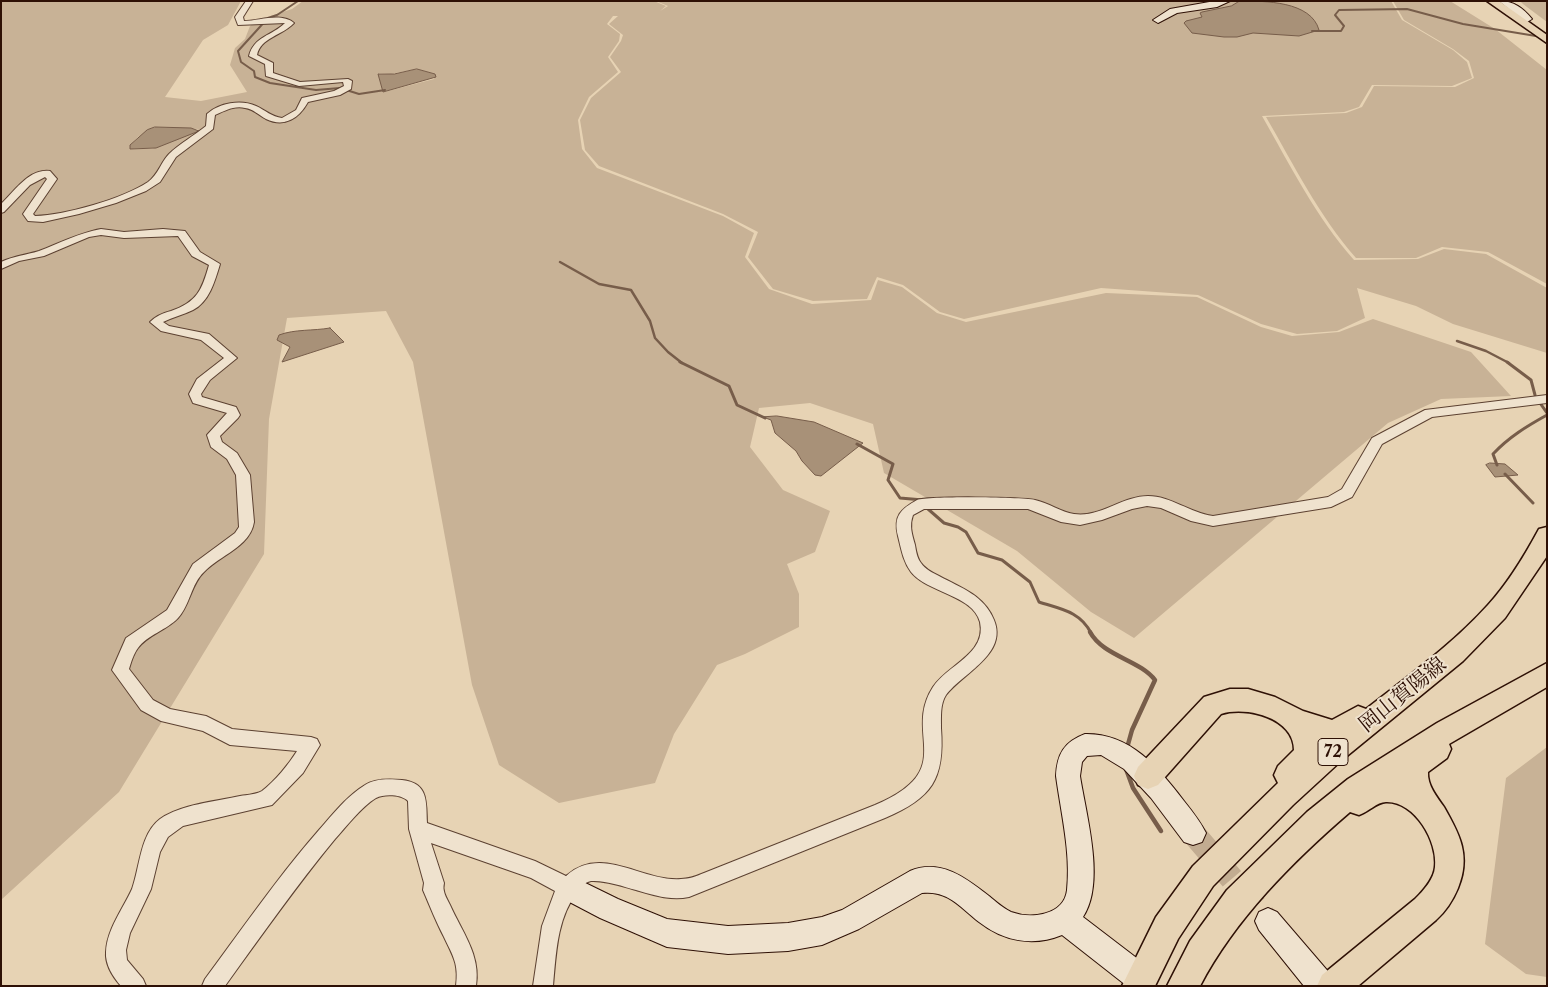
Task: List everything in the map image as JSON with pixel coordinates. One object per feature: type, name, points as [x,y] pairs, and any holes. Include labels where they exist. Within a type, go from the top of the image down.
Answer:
[{"type":"main road","points":[[1492,1],[1544,35]]},
{"type":"main road","points":[[1500,1],[1526,19],[1544,35]]},
{"type":"main road","name":"岡山賀陽線","points":[[1140,982],[1167,928],[1203,876],[1256,823],[1333,752],[1454,654],[1497,611],[1534,559],[1547,535]]},
{"type":"main road","points":[[1132,762],[1213,705],[1230,700],[1248,700],[1276,708],[1296,721],[1332,732],[1345,728],[1412,676],[1436,669]]},
{"type":"main road","name":"72","points":[[1183,986],[1201,952],[1238,901],[1317,822],[1358,788],[1468,718],[1547,674]]},
{"type":"main road","points":[[1333,986],[1434,901],[1446,879],[1450,867],[1447,839],[1440,825],[1427,808],[1414,777],[1414,770],[1420,761],[1450,740],[1468,718]]},
{"type":"main road","points":[[1256,823],[1278,784],[1301,764],[1308,754],[1309,746],[1306,736],[1296,721]]},
{"type":"main road","points":[[1268,871],[1298,853],[1369,793],[1388,788],[1400,791],[1427,808]]},
{"type":"street","points":[[1,210],[12,201],[21,186],[32,178],[47,173],[52,179],[28,214],[32,218],[42,220],[61,216],[134,193],[154,182],[162,175],[171,156],[210,127],[211,114],[241,104],[252,106],[272,119],[284,119],[298,112],[305,100],[344,89],[350,83],[343,80],[299,84],[269,74],[269,63],[255,58],[253,50],[261,39],[290,23],[283,19],[265,22],[241,22],[239,16],[250,1]]},
{"type":"street","points":[[1158,20],[1166,13],[1209,6],[1225,1]]},
{"type":"street","points":[[1487,1],[1515,17]]},
{"type":"street","points":[[1504,1],[1522,13],[1526,19]]},
{"type":"street","points":[[1,266],[16,259],[40,254],[86,235],[101,232],[124,235],[163,232],[181,233],[196,254],[215,264],[200,300],[192,306],[156,322],[165,329],[205,337],[231,358],[207,375],[198,385],[195,394],[197,400],[232,410],[234,415],[213,435],[213,440],[220,448],[232,456],[243,475],[247,522],[240,537],[198,568],[187,586],[183,598],[172,614],[132,643],[120,670],[147,705],[167,716],[206,724],[230,737],[276,740],[311,745],[297,767],[266,799],[180,818],[168,824],[161,832],[149,854],[141,889],[120,933],[116,958],[128,980],[136,986]]},
{"type":"street","points":[[543,986],[554,912],[569,888],[581,875],[594,870],[666,888],[682,889],[767,858],[898,803],[918,789],[930,773],[933,753],[933,714],[938,694],[944,684],[980,654],[986,646],[988,636],[985,616],[977,604],[966,596],[923,574],[914,565],[902,527],[906,512],[914,507],[922,504],[1028,504],[1036,505],[1068,519],[1079,520],[1147,501],[1166,505],[1201,520],[1213,521],[1331,502],[1347,493],[1377,441],[1429,413],[1547,399]]},
{"type":"street","points":[[418,829],[535,870],[609,909],[667,933],[728,940],[788,937],[822,931],[850,920],[919,880],[931,877],[949,883],[998,920],[1020,928],[1053,927],[1063,919],[1078,900],[1080,871],[1068,767],[1075,752],[1080,746],[1087,744],[1103,745],[1132,762],[1193,833]]},
{"type":"street","points":[[212,986],[307,858],[344,814],[372,790],[391,787],[408,789],[417,797],[418,829],[438,902],[464,953],[468,972],[466,986]]},
{"type":"street","points":[[1063,919],[1140,982]]},
{"type":"street","points":[[1268,921],[1322,986]]},
{"type":"shaded area","points":[[1,1],[241,1],[228,25],[203,40],[165,97],[201,101],[247,92],[230,65],[235,48],[245,39],[250,26],[261,19],[292,9],[303,1],[654,1],[666,6],[660,11],[668,6],[656,1],[1391,1],[1402,20],[1453,50],[1467,62],[1472,78],[1452,86],[1372,85],[1359,107],[1344,112],[1262,116],[1293,172],[1316,208],[1354,260],[1418,259],[1444,249],[1486,254],[1547,288],[1547,353],[1453,324],[1416,306],[1357,288],[1365,318],[1337,331],[1297,334],[1261,324],[1198,295],[1101,288],[964,319],[940,312],[903,285],[877,277],[867,299],[813,301],[773,289],[748,257],[758,232],[723,214],[599,166],[585,150],[580,120],[591,98],[621,72],[610,57],[623,35],[609,24],[618,16],[613,16],[607,24],[620,34],[619,41],[608,57],[618,72],[589,97],[578,120],[582,149],[597,168],[723,216],[754,233],[745,257],[769,289],[812,304],[871,300],[878,280],[902,287],[937,313],[966,322],[1106,293],[1197,297],[1261,327],[1292,336],[1339,332],[1373,319],[1471,352],[1511,396],[1441,399],[1388,423],[1134,638],[1091,612],[1017,551],[884,473],[873,424],[810,403],[759,408],[750,447],[783,490],[830,511],[815,552],[787,564],[799,594],[799,627],[745,654],[717,665],[674,734],[655,783],[559,803],[499,765],[472,685],[413,362],[386,311],[287,318],[269,419],[264,554],[119,792],[1,900]],"holes":[[[417,69],[435,74],[434,79],[384,92],[379,73],[391,74]],[[155,127],[199,129],[152,149],[134,149],[130,145],[138,137]]]},
{"type":"shaded area","points":[[1240,1],[1262,1],[1297,8],[1307,13],[1314,20],[1319,30],[1299,36],[1253,33],[1237,37],[1224,37],[1192,33],[1184,23],[1202,17],[1200,13],[1202,12],[1231,6]]},
{"type":"shaded area","points":[[1393,1],[1450,1],[1495,29],[1547,70],[1547,284],[1488,252],[1442,247],[1416,258],[1356,258],[1319,208],[1266,117],[1346,113],[1362,107],[1374,86],[1455,87],[1474,78],[1469,61],[1453,49],[1404,20]]},
{"type":"shaded area","points":[[1520,1],[1547,1],[1547,22],[1523,4]]},
{"type":"shaded area","points":[[417,69],[435,74],[436,77],[383,92],[378,74],[394,74]]},
{"type":"shaded area","points":[[155,127],[191,128],[199,131],[156,148],[130,149],[130,145],[147,130]]},
{"type":"shaded area","points":[[330,328],[344,342],[282,362],[290,347],[277,340],[279,335]]},
{"type":"shaded area","points":[[777,416],[814,422],[863,443],[821,476],[815,475],[802,461],[796,451],[775,433],[771,420],[763,417]]},
{"type":"shaded area","points":[[1490,463],[1505,464],[1518,475],[1495,477],[1486,465]]},
{"type":"shaded area","points":[[1547,747],[1547,977],[1526,974],[1485,944],[1506,778]]},
{"type":"waterway","points":[[298,1],[277,15],[268,18],[238,51],[241,62],[254,71],[255,77],[270,83],[316,90],[340,88],[359,94],[385,90]]},
{"type":"waterway","points":[[1312,31],[1341,31],[1344,26],[1335,15],[1339,10],[1407,9],[1463,24],[1542,37]]},
{"type":"waterway","points":[[560,262],[599,284],[631,290],[650,321],[655,338],[682,363]]},
{"type":"waterway","points":[[1457,341],[1486,351],[1509,363]]},
{"type":"waterway","points":[[1507,362],[1531,380],[1535,395]]},
{"type":"waterway","points":[[682,363],[729,386],[737,405],[765,418]]},
{"type":"waterway","points":[[1540,403],[1547,413]]},
{"type":"waterway","points":[[1497,465],[1493,454],[1518,432],[1547,415]]},
{"type":"waterway","points":[[857,444],[893,464],[888,480],[900,498],[923,500]]},
{"type":"waterway","points":[[1505,474],[1533,503]]},
{"type":"waterway","points":[[928,509],[944,523],[958,527],[966,532],[978,553],[1002,560],[1030,582],[1039,602],[1075,615],[1091,633]]},
{"type":"waterway","points":[[1090,632],[1104,647],[1140,667],[1155,680],[1132,730],[1127,748]]},
{"type":"waterway","points":[[1126,769],[1133,788],[1161,831]]},
{"type":"tunnel","points":[[1193,833],[1268,921]]}]
